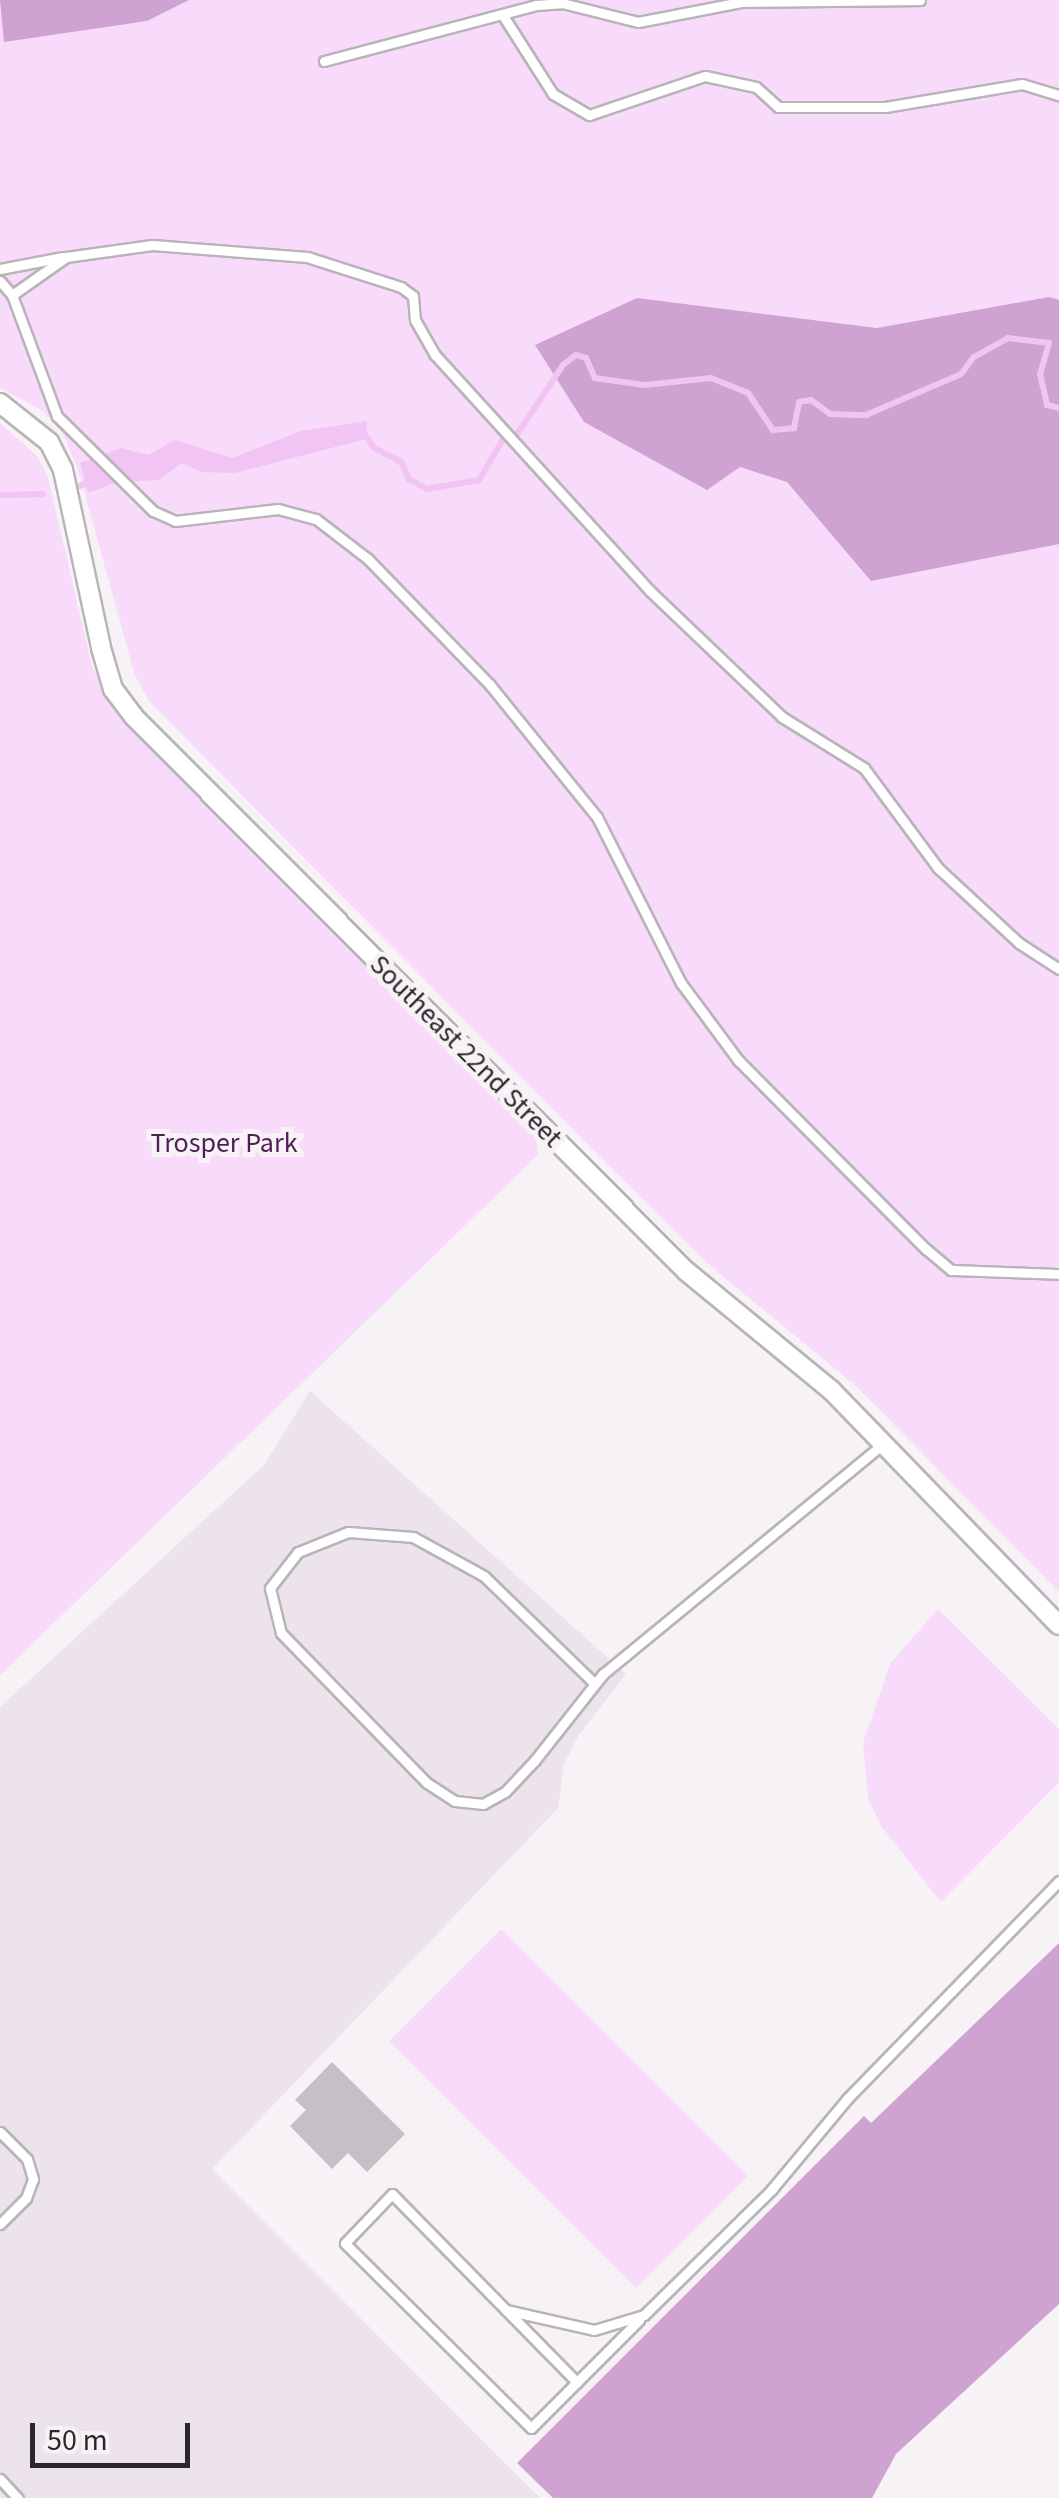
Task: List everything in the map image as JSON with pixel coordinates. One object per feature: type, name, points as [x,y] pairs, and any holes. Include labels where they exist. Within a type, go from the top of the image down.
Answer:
[{"type":"street","name":"Southeast 22nd Street","points":[[0,403],[49,442],[63,470],[76,514],[101,648],[113,689],[134,718],[686,1272],[831,1390],[1059,1625]]},
{"type":"lane","points":[[324,61],[502,14],[562,3],[638,22],[741,2],[920,0]]},
{"type":"lane","points":[[502,14],[553,94],[589,116],[706,76],[756,87],[778,107],[885,107],[1022,84],[1059,96]]},
{"type":"lane","points":[[0,269],[152,245],[307,257],[384,280],[412,296],[416,320],[435,355],[529,463],[782,717],[864,768],[938,868],[1020,943],[1059,968]]},
{"type":"lane","points":[[12,295],[66,257]]},
{"type":"lane","points":[[0,281],[12,295],[45,396],[137,495],[174,522],[298,512],[353,545],[544,746],[597,818],[635,903],[682,983],[770,1098],[951,1270],[1059,1274]]},
{"type":"lane","points":[[594,1683],[484,1576],[414,1538],[348,1532],[298,1552],[270,1588],[281,1633],[428,1782],[455,1801],[483,1804],[505,1792],[594,1683],[884,1442]]},
{"type":"lane","points":[[577,2382],[392,2194],[345,2243],[531,2428],[772,2190],[847,2099],[1059,1881]]},
{"type":"lane","points":[[0,2132],[26,2159],[32,2179],[26,2198],[0,2224]]},
{"type":"lane","points":[[506,2310],[594,2330],[644,2315]]},
{"type":"lane","points":[[0,2479],[18,2498]]},
{"type":"shaded area","points":[[0,0],[189,0],[147,21],[4,42]]},
{"type":"shaded area","points":[[1049,297],[1059,300],[1059,544],[871,581],[787,482],[740,467],[707,490],[584,422],[535,345],[637,298],[877,328]]},
{"type":"shaded area","points":[[367,421],[366,439],[235,473],[201,472],[182,463],[159,480],[117,482],[88,493],[80,463],[121,448],[148,455],[175,440],[232,458],[301,431]]},
{"type":"shaded area","points":[[310,1391],[626,1674],[578,1736],[564,1764],[558,1808],[212,2169],[540,2498],[0,2498],[0,1707],[264,1465]]},
{"type":"shaded area","points":[[1059,1943],[1059,2304],[896,2454],[872,2498],[553,2498],[517,2463],[864,2116],[871,2123]]},
{"type":"green space","points":[[0,0],[1059,0],[1059,1592],[856,1386],[714,1269],[149,701],[135,676],[78,469],[62,432],[43,411],[0,388]]},
{"type":"green space","name":"Trosper Park","points":[[0,423],[38,457],[48,478],[92,666],[110,705],[536,1138],[538,1155],[0,1675]]},
{"type":"green space","points":[[938,1609],[1059,1729],[1059,1782],[941,1902],[881,1826],[868,1798],[863,1743],[890,1664]]},
{"type":"green space","points":[[501,1929],[748,2176],[636,2288],[389,2041]]},
{"type":"building","points":[[332,2062],[405,2134],[367,2172],[348,2153],[332,2169],[290,2126],[306,2110],[295,2100]]},
{"type":"waterway","points":[[363,431],[373,447],[401,462],[409,479],[427,489],[479,480],[502,441],[518,433],[563,365],[576,355],[586,358],[595,378],[645,385],[711,378],[748,393],[773,430],[794,428],[799,402],[811,400],[830,414],[866,415],[961,374],[974,357],[1008,338],[1049,343],[1040,374],[1047,405],[1059,408]]},
{"type":"waterway","points":[[80,486],[92,480]]},
{"type":"waterway","points":[[0,495],[43,494]]}]
